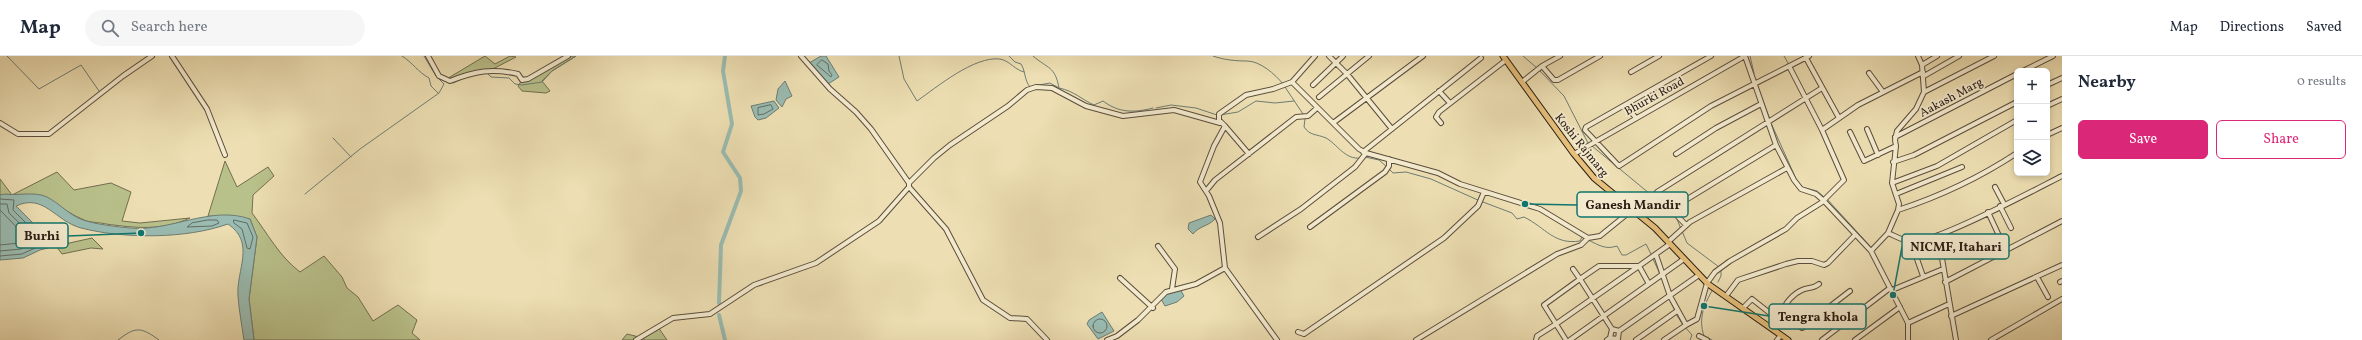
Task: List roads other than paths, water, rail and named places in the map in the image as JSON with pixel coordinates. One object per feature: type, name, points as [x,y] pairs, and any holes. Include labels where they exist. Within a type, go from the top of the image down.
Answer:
[{"type":"main road","name":"Koshi Rajmarg","points":[[1505,58],[1574,154],[1594,178],[1669,243],[1707,283],[1788,340]]},
{"type":"street","points":[[0,123],[18,134],[49,134],[123,76],[152,56]]},
{"type":"street","points":[[172,56],[207,109],[226,155]]},
{"type":"street","points":[[428,56],[439,76],[450,80],[474,71],[489,71],[518,74],[522,80],[528,79],[568,56]]},
{"type":"street","points":[[801,56],[830,89],[856,112],[871,129],[909,185],[950,236],[983,300],[1010,318],[1026,319],[1047,340]]},
{"type":"street","points":[[1329,56],[1367,97],[1392,129]]},
{"type":"street","points":[[1313,85],[1343,56]]},
{"type":"street","points":[[1319,97],[1369,56]]},
{"type":"street","points":[[1333,123],[1423,56]]},
{"type":"street","points":[[1522,82],[1541,66],[1560,56]]},
{"type":"street","points":[[1541,66],[1554,80],[1558,80],[1600,56]]},
{"type":"street","points":[[1631,72],[1659,56]]},
{"type":"street","points":[[1711,56],[1585,128],[1590,143],[1619,166],[1711,106],[1755,82],[1808,57],[1822,88],[1839,118]]},
{"type":"street","points":[[1745,56],[1776,145],[1787,168],[1797,185],[1824,200],[1871,251],[1908,323],[1908,340]]},
{"type":"street","name":"Bhurki Road","points":[[1574,154],[1590,143],[1745,56]]},
{"type":"street","points":[[1871,251],[1888,233],[1898,210],[1899,204],[1892,183],[1896,146],[1895,137],[1897,131],[1916,109],[1924,92],[1922,65],[1918,56]]},
{"type":"street","points":[[1922,65],[1937,56]]},
{"type":"street","points":[[1822,130],[1883,92],[1959,56]]},
{"type":"street","points":[[1924,92],[1994,56]]},
{"type":"street","points":[[2029,68],[2053,56]]},
{"type":"street","points":[[1220,123],[1219,116],[1246,95],[1273,89],[1292,82],[1312,57]]},
{"type":"street","points":[[1258,237],[1301,209],[1392,129],[1481,58]]},
{"type":"street","points":[[1441,123],[1436,115],[1505,58]]},
{"type":"street","points":[[1664,340],[1685,325],[1697,319],[1707,283],[1715,272],[1723,265],[1786,229],[1797,218],[1824,200],[1844,180],[1822,130],[1789,66]]},
{"type":"street","points":[[1869,73],[1883,92]]},
{"type":"street","name":"Aakash Marg","points":[[1895,137],[2014,76]]},
{"type":"street","points":[[2050,84],[2062,78]]},
{"type":"street","points":[[1292,82],[1364,155],[1389,159],[1438,173],[1460,184],[1540,209],[1587,239]]},
{"type":"street","points":[[636,340],[673,318],[710,314],[754,285],[816,263],[879,221],[909,185],[945,149],[1008,106],[1026,90],[1036,87],[1052,88],[1086,106],[1123,116],[1174,110],[1220,123],[1225,126],[1249,154]]},
{"type":"street","points":[[1686,226],[1672,209],[1657,195],[1657,192],[1822,88]]},
{"type":"street","points":[[1440,91],[1450,103]]},
{"type":"street","points":[[2050,105],[2062,99]]},
{"type":"street","points":[[1676,154],[1716,128],[1761,104]]},
{"type":"street","points":[[1894,162],[1914,155],[2014,104]]},
{"type":"street","points":[[1625,105],[1636,118]]},
{"type":"street","points":[[1206,191],[1215,180],[1296,117],[1308,116],[1317,108]]},
{"type":"street","points":[[1892,183],[1937,166],[2014,122]]},
{"type":"street","points":[[1225,126],[1200,178],[1220,224],[1225,268],[1277,340]]},
{"type":"street","points":[[2050,134],[2062,128]]},
{"type":"street","points":[[1867,129],[1878,155]]},
{"type":"street","points":[[1850,132],[1863,161],[1896,146]]},
{"type":"street","points":[[1672,209],[1776,145]]},
{"type":"street","points":[[1898,210],[1932,199],[1967,183],[2014,155]]},
{"type":"street","points":[[1310,227],[1388,168],[1389,159]]},
{"type":"street","points":[[1896,194],[1962,167]]},
{"type":"street","points":[[1536,340],[1537,336],[1638,266],[1654,257],[1686,226],[1787,168]]},
{"type":"street","points":[[1888,233],[1911,242],[1938,235],[2062,176]]},
{"type":"street","points":[[1995,187],[2004,204]]},
{"type":"street","points":[[1298,332],[1304,334],[1444,238],[1481,201],[1484,192]]},
{"type":"street","points":[[2000,206],[2011,228]]},
{"type":"street","points":[[1416,340],[1557,254],[1581,245],[1587,239],[1600,236],[1632,210]]},
{"type":"street","points":[[1988,212],[2001,240]]},
{"type":"street","points":[[1945,282],[2062,221]]},
{"type":"street","points":[[1726,296],[1738,280],[1786,264],[1798,261],[1812,261],[1824,265],[1828,263],[1855,235]]},
{"type":"street","points":[[1938,235],[1956,340]]},
{"type":"street","points":[[1911,242],[1923,276]]},
{"type":"street","points":[[1158,246],[1175,269],[1172,289]]},
{"type":"street","points":[[1654,257],[1675,313],[1685,325]]},
{"type":"street","points":[[1570,340],[1684,259]]},
{"type":"street","points":[[1951,316],[2062,265]]},
{"type":"street","points":[[1566,340],[1544,305],[1599,266],[1638,266]]},
{"type":"street","points":[[1638,266],[1649,284]]},
{"type":"street","points":[[1107,340],[1129,328],[1153,308],[1164,293],[1172,289],[1196,284],[1225,268]]},
{"type":"street","points":[[1574,269],[1612,329],[1619,331]]},
{"type":"street","points":[[1822,340],[1891,289],[1943,269]]},
{"type":"street","points":[[1612,329],[1609,339],[1618,340],[1619,331],[1699,275]]},
{"type":"street","points":[[2037,277],[2048,296]]},
{"type":"street","points":[[1120,278],[1153,308]]},
{"type":"street","points":[[1820,284],[1813,289],[1802,289],[1784,304],[1783,311],[1787,317],[1802,328],[1850,291]]},
{"type":"street","points":[[1743,308],[1751,299],[1771,314],[1783,311]]},
{"type":"street","points":[[1991,340],[2062,299]]},
{"type":"street","points":[[1908,323],[1949,304]]},
{"type":"street","points":[[1855,340],[1900,307]]},
{"type":"street","points":[[1636,340],[1675,313]]},
{"type":"street","points":[[1777,340],[1781,335]]},
{"type":"street","points":[[1699,336],[1707,340]]},
{"type":"water","points":[[821,56],[826,56],[839,77],[828,84],[809,63]]},
{"type":"water","points":[[785,81],[792,96],[786,99],[782,107],[776,100],[778,89]]},
{"type":"water","points":[[774,101],[779,108],[766,118],[758,120],[755,117],[751,106]]},
{"type":"water","points":[[0,195],[42,195],[83,220],[125,228],[160,226],[220,215],[250,219],[257,237],[249,299],[254,340],[244,340],[238,296],[243,248],[236,231],[228,224],[211,229],[174,235],[135,236],[98,232],[81,228],[72,225],[42,205],[26,203],[16,206],[56,246],[40,250],[23,258],[0,260]]},
{"type":"water","points":[[1211,215],[1215,219],[1195,231],[1193,234],[1188,229],[1189,223]]},
{"type":"water","points":[[1180,289],[1184,296],[1177,302],[1165,306],[1161,299],[1164,294]]},
{"type":"water","points":[[1102,312],[1114,331],[1098,339],[1087,324],[1089,320]]},
{"type":"waterway","points":[[7,56],[39,89],[81,65],[99,91]]},
{"type":"waterway","points":[[402,56],[429,78],[431,86],[438,93]]},
{"type":"waterway","points":[[305,194],[360,149],[439,93],[444,84],[436,76],[424,56]]},
{"type":"waterway","points":[[487,73],[491,77],[509,78],[515,84],[522,85],[542,82],[552,71],[576,56]]},
{"type":"waterway","points":[[719,303],[721,245],[741,191],[740,178],[723,152],[732,124],[723,71],[725,56]]},
{"type":"waterway","points":[[899,56],[904,79],[917,101],[968,67],[990,59],[1004,60],[1024,72]]},
{"type":"waterway","points":[[1009,56],[1015,62],[1021,64],[1030,87]]},
{"type":"waterway","points":[[1033,56],[1053,72],[1059,88],[1073,93],[1094,105],[1103,101],[1115,108],[1127,111],[1139,111],[1153,108]]},
{"type":"waterway","points":[[1213,56],[1257,63],[1272,72],[1283,84]]},
{"type":"waterway","points":[[1523,56],[1537,68]]},
{"type":"waterway","points":[[1750,56],[1754,73]]},
{"type":"waterway","points":[[1784,56],[1788,63]]},
{"type":"waterway","points":[[1539,70],[1564,96],[1588,143]]},
{"type":"waterway","points":[[453,83],[462,79]]},
{"type":"waterway","points":[[1039,85],[1050,83],[1059,88]]},
{"type":"waterway","points":[[1757,84],[1769,117]]},
{"type":"waterway","points":[[1285,87],[1303,114]]},
{"type":"waterway","points":[[1220,115],[1238,112],[1256,101],[1275,103],[1294,101]]},
{"type":"waterway","points":[[1156,108],[1171,105],[1196,108],[1217,115]]},
{"type":"waterway","points":[[1305,119],[1304,127],[1306,130],[1326,138],[1350,157],[1360,158]]},
{"type":"waterway","points":[[1771,123],[1797,181]]},
{"type":"waterway","points":[[333,138],[351,157]]},
{"type":"waterway","points":[[1592,146],[1667,208]]},
{"type":"waterway","points":[[1365,157],[1379,160],[1387,167]]},
{"type":"waterway","points":[[1389,169],[1393,173],[1406,172],[1431,179],[1480,201]]},
{"type":"waterway","points":[[1802,187],[1817,191],[1824,197]]},
{"type":"waterway","points":[[1827,199],[1870,246]]},
{"type":"waterway","points":[[1483,202],[1512,213],[1517,219],[1524,217],[1532,221],[1550,235],[1557,238],[1571,242],[1580,241],[1582,237],[1585,238]]},
{"type":"waterway","points":[[1677,219],[1681,229]]},
{"type":"waterway","points":[[1682,231],[1687,243],[1719,267]]},
{"type":"waterway","points":[[1588,240],[1605,247],[1617,246],[1622,255],[1626,255],[1646,244],[1652,256]]},
{"type":"waterway","points":[[1653,259],[1660,274]]},
{"type":"waterway","points":[[1718,282],[1721,276],[1721,270]]},
{"type":"waterway","points":[[1661,277],[1664,284]]},
{"type":"waterway","points":[[1712,340],[1704,336],[1702,329],[1702,317],[1705,306],[1713,289]]},
{"type":"waterway","points":[[1670,300],[1675,311]]},
{"type":"waterway","points":[[1676,314],[1683,325]]},
{"type":"waterway","points":[[719,315],[725,340]]},
{"type":"waterway","points":[[1685,327],[1692,335],[1690,340]]},
{"type":"waterway","points":[[118,340],[134,330],[143,331],[159,340]]},
{"type":"place","name":"Ganesh Mandir","points":[[1525,204]]},
{"type":"place","name":"Burhi","points":[[141,233]]},
{"type":"place","name":"NICMF, Itahari","points":[[1893,295]]},
{"type":"place","name":"Tengra khola","points":[[1704,306]]}]
